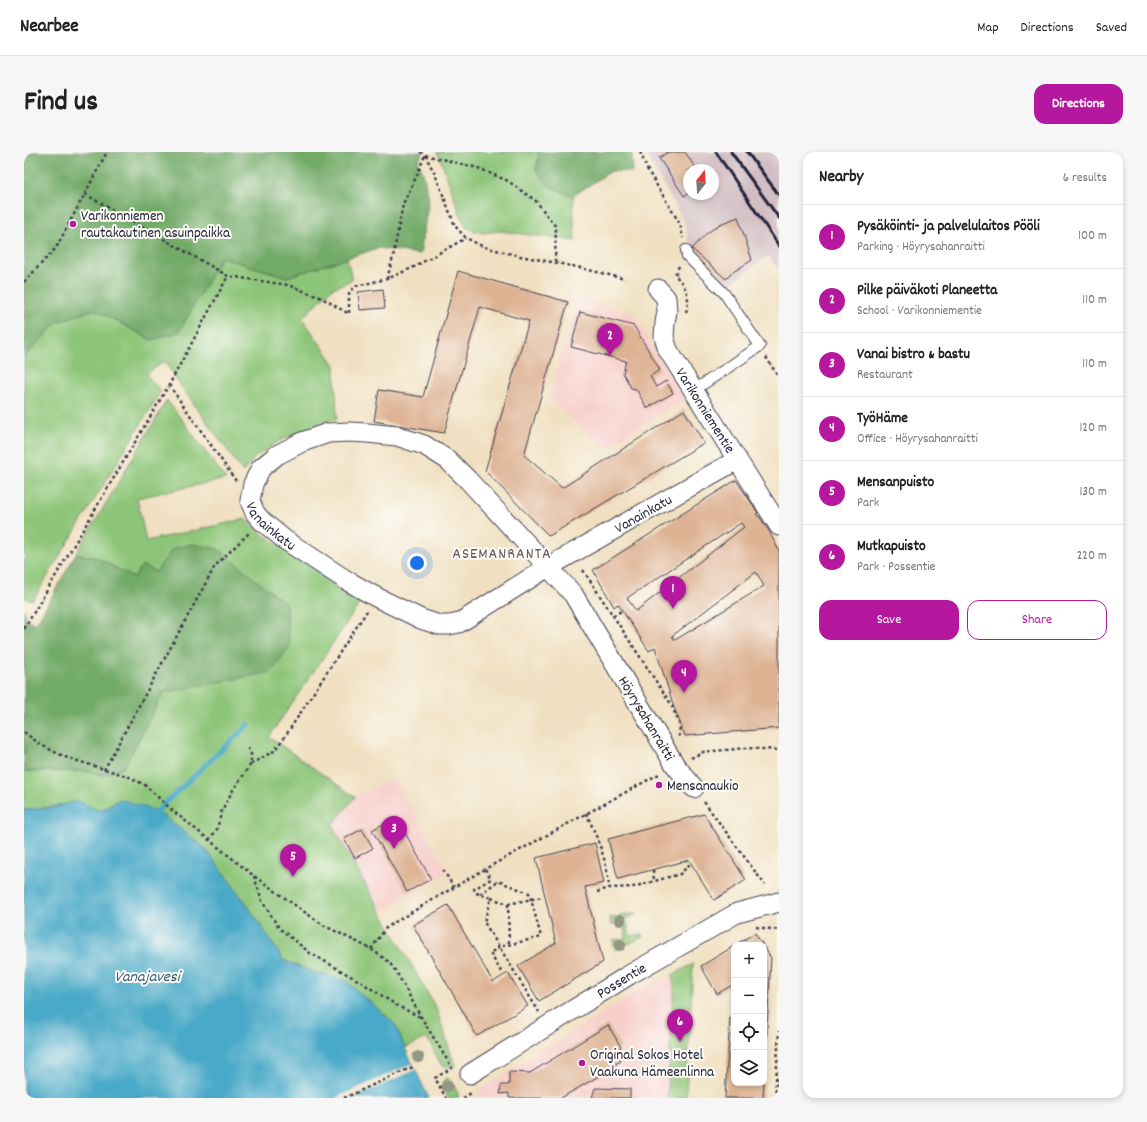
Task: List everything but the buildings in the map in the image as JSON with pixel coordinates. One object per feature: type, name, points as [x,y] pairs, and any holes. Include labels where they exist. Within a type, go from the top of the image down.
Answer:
[{"type":"street","name":"Varikonniementie","points":[[658,289],[666,298],[667,311],[664,337],[668,350],[779,526]]},
{"type":"street","name":"Vanainkatu","points":[[548,567],[448,460],[424,445],[397,436],[349,432],[328,433],[302,442],[278,455],[261,468],[253,484],[250,501],[255,513],[262,521],[291,544],[346,580],[376,597],[421,619],[439,625],[449,625],[459,623],[548,567],[737,460]]},
{"type":"street","name":"Höyrysahanraitti","points":[[548,567],[573,594],[676,765],[694,788]]},
{"type":"street","name":"Possentie","points":[[470,1074],[629,975],[723,920],[737,913],[779,902]]},
{"type":"lane","points":[[686,250],[687,256],[724,293],[760,346],[693,391]]},
{"type":"path","points":[[24,281],[56,248],[107,152]]},
{"type":"path","points":[[420,152],[425,155],[478,168],[508,180],[536,201],[556,227],[555,262]]},
{"type":"path","points":[[640,152],[647,169],[680,224],[686,250]]},
{"type":"path","points":[[425,155],[435,174],[455,226],[466,238],[484,247],[625,279]]},
{"type":"path","points":[[387,279],[393,256],[402,204],[417,175],[425,155]]},
{"type":"path","points":[[86,194],[228,276],[288,285],[322,298],[349,314],[349,292],[356,286],[387,279],[419,264],[466,238]]},
{"type":"path","points":[[24,629],[168,385],[228,276]]},
{"type":"path","points":[[760,346],[779,378]]},
{"type":"path","points":[[168,385],[250,501]]},
{"type":"path","points":[[104,770],[215,566],[262,521]]},
{"type":"path","points":[[583,570],[670,704],[680,725],[679,738]]},
{"type":"path","points":[[209,840],[217,829],[222,810],[233,790],[251,764],[274,751],[286,735],[376,597]]},
{"type":"path","points":[[613,616],[623,610]]},
{"type":"path","points":[[24,732],[41,745],[65,757],[127,776],[145,785],[173,811],[254,876],[323,925],[371,949],[389,962],[452,1066],[452,1068],[435,1078],[446,1098]]},
{"type":"path","points":[[248,748],[251,754],[251,764]]},
{"type":"path","points":[[371,949],[386,928],[395,922],[485,869],[676,765],[703,752],[747,748],[779,750]]},
{"type":"path","points":[[694,788],[765,885]]},
{"type":"path","points":[[586,813],[597,838],[609,888]]},
{"type":"path","points":[[597,892],[609,888],[633,887],[680,874],[691,863]]},
{"type":"path","points":[[485,869],[491,878],[474,889],[476,893],[508,904],[542,897]]},
{"type":"path","points":[[443,870],[454,887]]},
{"type":"path","points":[[653,870],[654,881]]},
{"type":"path","points":[[254,876],[262,901],[279,928],[310,953],[361,982],[396,1005],[421,1017]]},
{"type":"path","points":[[480,894],[498,881],[529,893],[542,937],[499,947],[490,953],[502,973]]},
{"type":"path","points":[[491,898],[484,922],[540,1014]]},
{"type":"path","points":[[508,904],[509,945]]},
{"type":"path","points":[[775,1098],[779,1032]]},
{"type":"path","points":[[344,1098],[413,1067]]},
{"type":"shaded area","points":[[645,152],[774,152],[779,159],[779,271],[768,256],[726,287],[691,253],[684,221]]},
{"type":"shaded area","points":[[578,298],[633,313],[684,399],[605,448],[549,399]]},
{"type":"shaded area","points":[[394,779],[449,872],[398,900],[381,912],[332,825],[355,797]]},
{"type":"shaded area","points":[[672,975],[674,987],[667,1098],[477,1098],[482,1088],[640,989]]},
{"type":"green space","points":[[24,152],[423,152],[418,162],[423,173],[429,199],[420,254],[379,248],[287,277],[221,257],[179,332],[151,340],[95,309],[57,322],[24,358]]},
{"type":"green space","points":[[437,152],[537,152],[539,155],[536,170],[549,186],[573,196],[575,241],[500,231],[482,233],[467,228],[461,217]]},
{"type":"green space","points":[[537,152],[632,152],[633,172],[611,171],[573,196],[549,186],[536,170],[539,156]]},
{"type":"green space","points":[[221,257],[287,277],[347,258],[352,280],[333,288],[302,318],[335,365],[337,419],[317,424],[281,440],[255,457],[243,472],[178,382],[165,361],[146,374],[161,391],[33,600],[24,598],[24,358],[57,322],[95,309],[151,340],[178,332]]},
{"type":"green space","points":[[167,400],[226,479],[137,498],[146,541],[245,519],[262,534],[362,600],[269,737],[355,797],[332,825],[436,1008],[455,1066],[442,1066],[427,1038],[405,1048],[395,1024],[346,981],[310,971],[283,960],[248,906],[204,847],[120,799],[99,811],[78,801],[54,807],[24,810],[24,771],[86,771],[104,775],[124,767],[163,693],[191,687],[156,572],[134,578],[98,558],[76,554]]},
{"type":"green space","points":[[192,544],[218,549],[286,604],[290,645],[272,672],[163,693],[124,767],[104,775],[86,771],[24,771],[24,609],[26,619],[36,624],[76,554],[98,558],[134,578],[142,565],[156,572],[172,549]]},
{"type":"green space","points":[[637,913],[637,915],[626,918],[630,936],[642,934],[643,937],[615,950],[613,940],[626,938],[623,923],[611,925],[610,918]]},
{"type":"green space","points":[[693,964],[686,1098],[667,1098],[674,987],[672,975]]},
{"type":"green space","points":[[447,1078],[458,1093],[458,1098],[448,1098],[442,1082]]},
{"type":"water","name":"Vanajavesi","points":[[120,799],[157,811],[204,847],[248,906],[283,960],[310,971],[346,981],[395,1024],[429,1098],[24,1098],[24,810],[54,807],[78,801],[100,811]]},
{"type":"pier","points":[[412,1064],[415,1070],[353,1098],[335,1098]]},
{"type":"waterway","points":[[157,811],[249,724]]},
{"type":"railway","points":[[716,152],[779,246]]},
{"type":"railway","points":[[731,152],[779,218]]},
{"type":"railway","points":[[747,152],[779,195]]},
{"type":"place","name":"Varikonniemen rautakautinen asuinpaikka","points":[[73,224]]},
{"type":"place","name":"Pilke päiväkoti Planeetta","points":[[610,356]]},
{"type":"place","name":"Pysäköinti- ja palvelulaitos Pööli","points":[[673,609]]},
{"type":"place","name":"TyöHäme","points":[[684,693]]},
{"type":"place","name":"Mensanaukio","points":[[659,785]]},
{"type":"place","name":"Vanai bistro & bastu","points":[[394,849]]},
{"type":"place","name":"Mensanpuisto","points":[[293,877]]},
{"type":"place","name":"Mutkapuisto","points":[[680,1042]]},
{"type":"place","name":"Original Sokos Hotel Vaakuna Hämeenlinna","points":[[582,1063]]},
{"type":"district","name":"ASEMANRANTA","points":[[502,552]]}]
